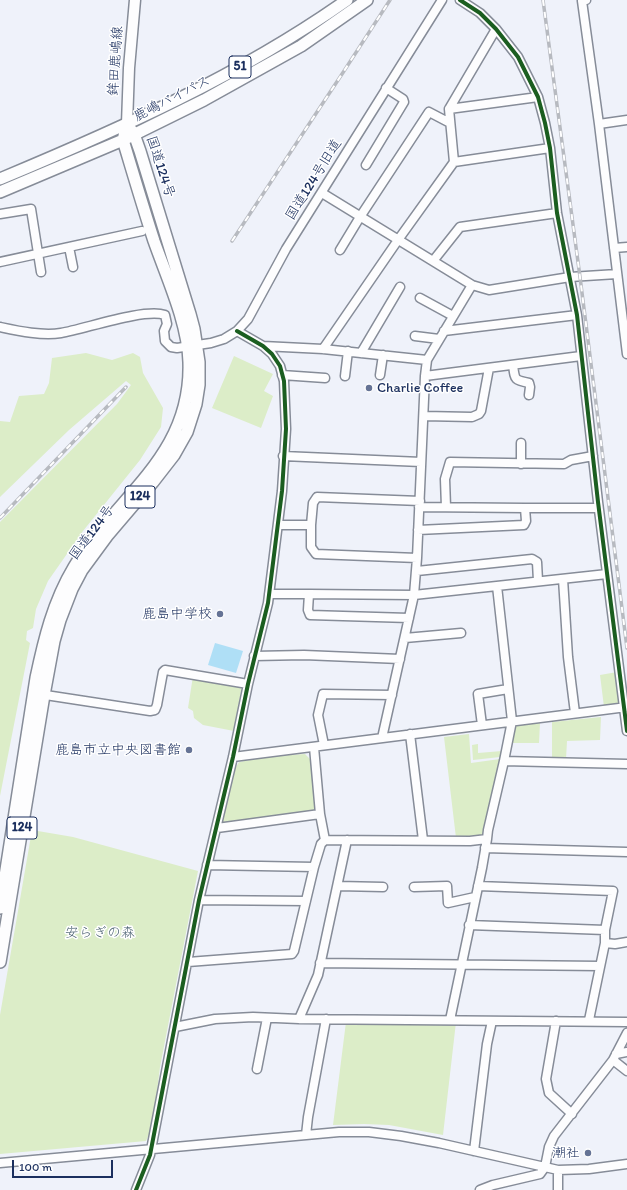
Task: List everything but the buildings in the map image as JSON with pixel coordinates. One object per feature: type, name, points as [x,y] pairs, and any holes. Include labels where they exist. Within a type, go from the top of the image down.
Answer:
[{"type":"highway","name":"鹿嶋バイパス","points":[[0,179],[126,124],[233,71],[282,42],[347,0]]},
{"type":"highway","name":"鹿嶋バイパス","points":[[0,192],[123,140],[204,100],[301,46],[367,0]]},
{"type":"highway","name":"国道124号","points":[[0,962],[39,694],[42,646],[64,585],[85,551],[150,472],[174,437],[185,405],[188,389],[189,362],[193,346],[190,314],[134,134],[126,124]]},
{"type":"highway","name":"国道124号","points":[[126,124],[123,140],[154,240],[193,346]]},
{"type":"highway","name":"国道124号","points":[[0,908],[39,694]]},
{"type":"main road","name":"鉾田鹿嶋線","points":[[126,124],[135,0]]},
{"type":"street","name":"国道124号旧道","points":[[0,327],[46,334],[61,333],[158,313],[164,315],[167,324],[164,331],[167,345],[177,348],[224,339],[237,331],[248,319],[286,248],[442,0]]},
{"type":"street","points":[[460,0],[480,13],[496,29],[518,57],[538,97],[550,148],[557,213],[577,315],[598,508],[626,707],[627,731]]},
{"type":"street","points":[[586,0],[582,0],[599,124],[627,354]]},
{"type":"street","points":[[323,349],[454,162],[449,109],[496,29]]},
{"type":"street","points":[[366,165],[404,102],[404,98],[386,88]]},
{"type":"street","points":[[449,109],[538,97]]},
{"type":"street","points":[[340,250],[428,112],[450,123]]},
{"type":"street","points":[[599,124],[627,120]]},
{"type":"street","points":[[454,162],[550,148]]},
{"type":"street","points":[[322,193],[472,285],[489,290],[570,277],[617,274]]},
{"type":"street","points":[[0,214],[31,209],[41,272]]},
{"type":"street","points":[[433,261],[460,227],[557,213]]},
{"type":"street","points":[[0,262],[142,231]]},
{"type":"street","points":[[69,247],[73,267]]},
{"type":"street","points":[[614,248],[627,247]]},
{"type":"street","points":[[382,738],[405,638],[414,595],[417,571],[425,376],[427,360],[472,285]]},
{"type":"street","points":[[361,353],[400,287]]},
{"type":"street","points":[[420,298],[453,316]]},
{"type":"street","points":[[444,331],[577,315]]},
{"type":"street","points":[[136,1190],[152,1148],[199,900],[217,828],[254,656],[270,594],[282,491],[283,456],[286,429],[284,387],[278,362],[272,354],[263,346],[237,331]]},
{"type":"street","points":[[415,336],[439,339]]},
{"type":"street","points":[[263,346],[348,351],[427,360]]},
{"type":"street","points":[[345,376],[348,351]]},
{"type":"street","points":[[380,375],[383,355]]},
{"type":"street","points":[[425,376],[582,356]]},
{"type":"street","points":[[512,365],[514,378],[516,381],[529,383],[529,395]]},
{"type":"street","points":[[424,416],[472,417],[479,414],[489,368]]},
{"type":"street","points":[[282,375],[325,378]]},
{"type":"street","points":[[521,443],[521,464]]},
{"type":"street","points":[[283,456],[421,462]]},
{"type":"street","points":[[446,507],[446,479],[450,462],[564,464],[571,460],[592,456]]},
{"type":"street","points":[[417,558],[316,554],[311,547],[313,503],[317,497],[446,507],[598,508]]},
{"type":"street","points":[[418,530],[524,525],[526,521],[525,508]]},
{"type":"street","points":[[278,525],[311,525]]},
{"type":"street","points":[[417,571],[532,559],[537,562],[538,581]]},
{"type":"street","points":[[270,594],[414,595],[607,574]]},
{"type":"street","points":[[563,578],[568,657],[575,713]]},
{"type":"street","points":[[450,1020],[478,886],[486,839],[512,721],[497,586]]},
{"type":"street","points":[[309,594],[308,610],[310,615],[409,618]]},
{"type":"street","points":[[405,638],[461,633]]},
{"type":"street","points":[[254,656],[304,655],[400,659]]},
{"type":"street","points":[[39,694],[150,711],[155,710],[157,705],[162,672],[165,670],[248,684]]},
{"type":"street","points":[[482,725],[478,694],[508,690]]},
{"type":"street","points":[[324,745],[318,715],[323,694],[392,695]]},
{"type":"street","points":[[233,757],[626,707]]},
{"type":"street","points":[[410,734],[422,840]]},
{"type":"street","points":[[314,747],[320,814],[325,840]]},
{"type":"street","points":[[504,761],[627,764]]},
{"type":"street","points":[[217,828],[320,814]]},
{"type":"street","points":[[188,962],[292,954],[294,951],[314,867],[321,844],[325,840],[470,841],[486,839]]},
{"type":"street","points":[[300,1019],[318,975],[347,840]]},
{"type":"street","points":[[485,848],[627,852]]},
{"type":"street","points":[[207,865],[314,867]]},
{"type":"street","points":[[338,886],[383,887]]},
{"type":"street","points":[[414,887],[446,886],[448,903],[475,897]]},
{"type":"street","points":[[478,886],[613,890],[605,930],[605,943],[589,1020]]},
{"type":"street","points":[[199,900],[306,901]]},
{"type":"street","points":[[469,925],[605,930]]},
{"type":"street","points":[[605,943],[615,944],[627,942]]},
{"type":"street","points":[[320,963],[600,966]]},
{"type":"street","points":[[175,1027],[215,1019],[253,1017],[300,1019],[492,1021],[589,1020],[627,1022]]},
{"type":"street","points":[[257,1069],[267,1018]]},
{"type":"street","points":[[306,1135],[326,1019]]},
{"type":"street","points":[[474,1151],[487,1044],[492,1021]]},
{"type":"street","points":[[556,1021],[546,1079],[547,1086],[549,1093],[572,1114]]},
{"type":"street","points":[[480,1190],[493,1185],[540,1174],[545,1167],[549,1148],[554,1136],[614,1057],[627,1033]]},
{"type":"street","points":[[614,1057],[627,1052]]},
{"type":"street","points":[[614,1057],[627,1071]]},
{"type":"street","points":[[0,1163],[339,1132],[369,1132],[439,1143],[558,1170],[589,1170],[627,1164]]},
{"type":"street","points":[[558,1170],[558,1190]]},
{"type":"green space","points":[[86,353],[112,360],[133,353],[140,357],[143,373],[163,408],[161,427],[140,460],[83,531],[48,581],[36,609],[33,628],[27,631],[26,640],[30,643],[0,796],[0,522],[117,404],[131,385],[126,381],[69,430],[0,497],[0,421],[10,422],[19,396],[44,394],[49,383],[52,358]]},
{"type":"green space","points":[[234,356],[273,374],[264,391],[273,396],[261,428],[212,408]]},
{"type":"green space","points":[[617,672],[621,703],[619,705],[604,707],[600,675]]},
{"type":"green space","points":[[193,676],[242,685],[234,731],[203,725],[194,718],[193,711],[188,708]]},
{"type":"green space","points":[[601,717],[600,740],[567,741],[566,759],[552,759],[552,722]]},
{"type":"green space","points":[[540,723],[539,743],[511,743],[513,725]]},
{"type":"green space","points":[[469,734],[471,763],[500,759],[483,836],[456,838],[444,737]]},
{"type":"green space","points":[[478,744],[478,753],[502,751],[500,757],[473,760],[472,745]]},
{"type":"green space","points":[[305,754],[311,760],[318,812],[219,825],[234,770],[239,762],[273,756]]},
{"type":"green space","name":"安らぎの森","points":[[32,830],[73,837],[198,871],[160,1067],[150,1132],[146,1141],[0,1154],[0,1015]]},
{"type":"green space","points":[[346,1022],[456,1022],[443,1135],[389,1125],[333,1125]]},
{"type":"water","points":[[215,643],[243,651],[236,673],[208,665]]},
{"type":"railway","points":[[232,241],[390,0]]},
{"type":"railway","points":[[543,0],[627,648]]},
{"type":"railway","points":[[0,518],[126,387]]},
{"type":"cycle path","points":[[460,0],[480,13],[496,29],[518,57],[538,97],[545,123],[550,148],[557,213],[577,315],[598,502],[627,731]]},
{"type":"cycle path","points":[[136,1190],[150,1155],[199,900],[268,603],[282,491],[286,429],[284,381],[280,366],[272,354],[263,346],[237,331]]},
{"type":"place","name":"Charlie Coffee","points":[[369,388]]},
{"type":"place","name":"鹿島中学校","points":[[220,614]]},
{"type":"place","name":"鹿島市立中央図書館","points":[[189,750]]},
{"type":"place","name":"潮社","points":[[588,1153]]}]
